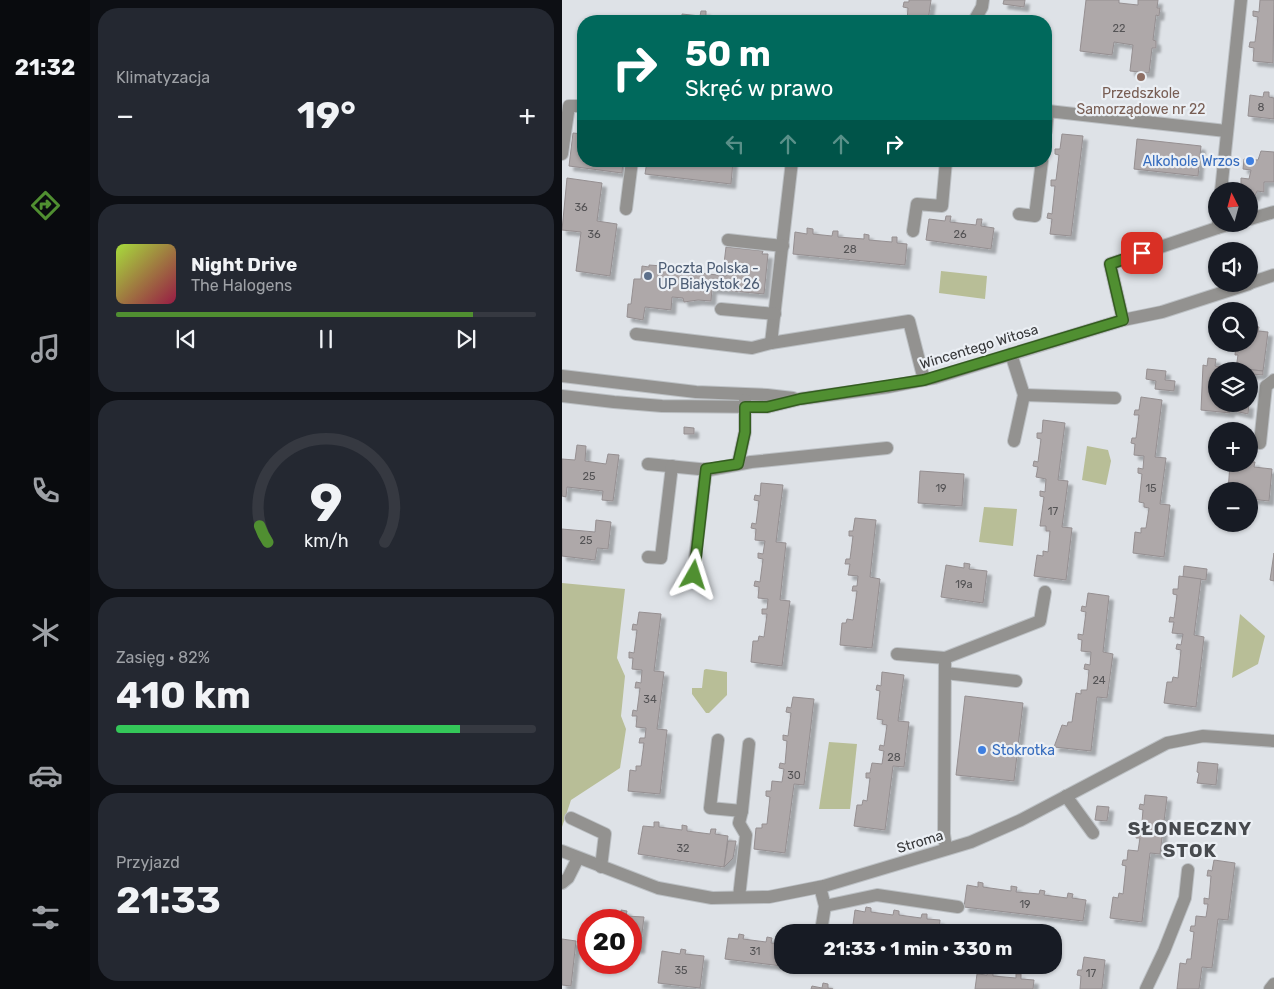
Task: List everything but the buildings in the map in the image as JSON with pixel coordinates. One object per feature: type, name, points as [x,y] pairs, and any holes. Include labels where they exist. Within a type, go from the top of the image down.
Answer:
[{"type":"street","points":[[977,15],[983,0]]},
{"type":"street","points":[[1222,182],[1241,0]]},
{"type":"street","points":[[562,154],[569,106],[577,106]]},
{"type":"street","points":[[1052,111],[1226,131]]},
{"type":"street","points":[[626,209],[631,167]]},
{"type":"street","points":[[771,343],[791,167]]},
{"type":"street","points":[[913,231],[916,204],[942,206],[945,167]]},
{"type":"street","points":[[1018,214],[1035,216],[1041,167]]},
{"type":"street","points":[[1258,216],[1274,212]]},
{"type":"street","points":[[1123,320],[1110,264],[1208,229]]},
{"type":"street","points":[[728,240],[783,246]]},
{"type":"street","name":"Wincentego Witosa","points":[[1258,281],[1274,275]]},
{"type":"street","name":"Wincentego Witosa","points":[[562,376],[745,401],[767,407],[800,399],[924,380],[1123,320],[1162,312],[1224,292]]},
{"type":"street","points":[[721,309],[775,314]]},
{"type":"street","points":[[636,334],[752,348],[771,343],[909,321],[924,380]]},
{"type":"street","points":[[1011,354],[1024,395],[1014,441]]},
{"type":"street","points":[[1260,443],[1269,392],[1266,386],[1274,380]]},
{"type":"street","points":[[1024,395],[1115,398]]},
{"type":"street","name":"Wincentego Witosa","points":[[562,396],[662,406],[745,401]]},
{"type":"street","points":[[738,464],[745,432],[745,401]]},
{"type":"street","points":[[648,464],[706,469],[887,448]]},
{"type":"street","points":[[648,557],[661,558],[672,466]]},
{"type":"street","points":[[694,575],[706,469]]},
{"type":"street","points":[[897,654],[945,658],[1040,621],[1045,592]]},
{"type":"street","points":[[945,658],[944,834],[946,850]]},
{"type":"street","points":[[945,673],[1016,681]]},
{"type":"street","name":"Stroma","points":[[562,851],[658,888],[712,898],[769,897],[820,887],[971,842],[1013,824],[1167,743],[1203,736],[1274,741]]},
{"type":"street","points":[[718,740],[710,808],[742,811]]},
{"type":"street","points":[[740,897],[746,835],[739,823],[749,744]]},
{"type":"street","points":[[1066,796],[1093,833]]},
{"type":"street","points":[[571,818],[605,834],[601,867]]},
{"type":"street","points":[[562,883],[568,878],[578,858]]},
{"type":"street","points":[[1146,989],[1185,898],[1188,870]]},
{"type":"street","points":[[820,887],[825,906],[822,924]]},
{"type":"street","points":[[825,906],[877,895],[958,907]]},
{"type":"street","points":[[1270,989],[1274,984]]},
{"type":"green space","points":[[941,271],[987,276],[985,299],[939,293]]},
{"type":"green space","points":[[1087,446],[1108,450],[1111,461],[1106,485],[1082,480]]},
{"type":"green space","points":[[984,507],[1017,509],[1013,546],[979,542]]},
{"type":"green space","points":[[562,583],[625,589],[617,658],[625,676],[621,716],[626,729],[620,768],[571,800],[562,827]]},
{"type":"green space","points":[[1240,614],[1265,636],[1258,664],[1232,678]]},
{"type":"green space","points":[[704,670],[727,672],[727,695],[709,713],[706,713],[692,694],[692,688],[702,688]]},
{"type":"green space","points":[[829,742],[857,744],[850,809],[819,809]]},
{"type":"place","name":"Przedszkole Samorządowe nr 22","points":[[1141,77]]},
{"type":"place","name":"Alkohole Wrzos","points":[[1250,161]]},
{"type":"place","name":"Poczta Polska - UP Białystok 26","points":[[648,276]]},
{"type":"place","name":"Stokrotka","points":[[982,750]]},
{"type":"district","name":"SŁONECZNY STOK","points":[[1190,839]]},
{"type":"route","points":[[694,575],[706,469],[738,464],[745,432],[745,407],[767,407],[800,399],[875,389],[934,378],[1123,320],[1110,264],[1142,253]]}]
